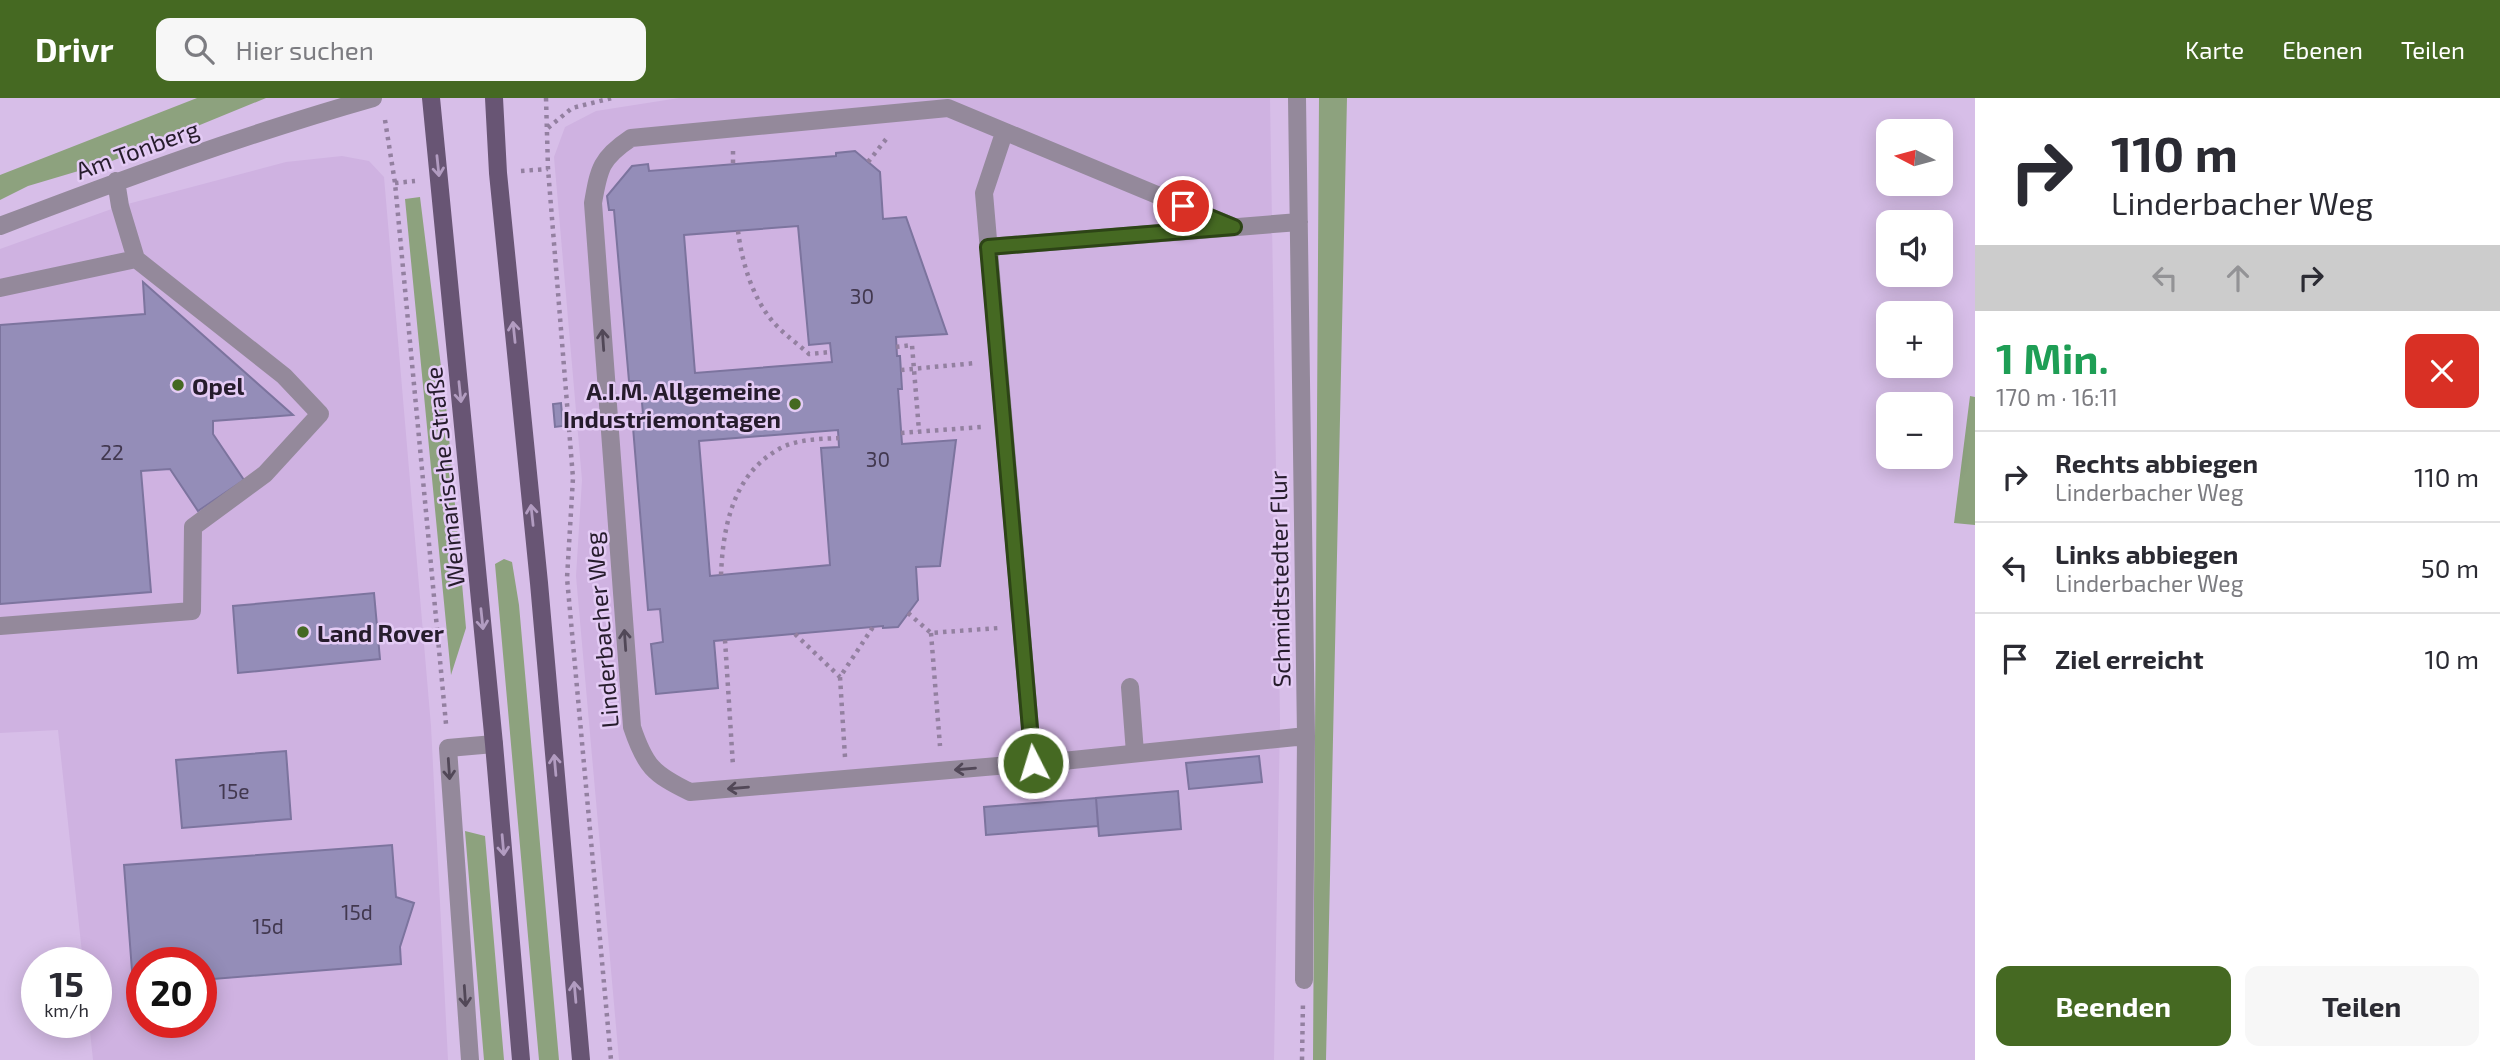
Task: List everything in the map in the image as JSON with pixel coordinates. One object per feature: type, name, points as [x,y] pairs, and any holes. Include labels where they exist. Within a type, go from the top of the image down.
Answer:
[{"type":"main road","name":"Weimarische Straße","points":[[431,98],[494,744],[521,1060]]},
{"type":"main road","points":[[494,98],[498,173],[539,583],[582,1060]]},
{"type":"street","name":"Schmidtstedter Flur","points":[[1297,98],[1306,736],[1304,981]]},
{"type":"street","name":"Am Tonberg","points":[[0,226],[116,181],[270,128],[378,104]]},
{"type":"street","name":"Linderbacher Weg","points":[[1004,133],[984,193],[1033,763],[690,792],[663,779],[642,756],[632,727],[593,203],[598,173],[611,151],[631,138],[948,108],[1234,227]]},
{"type":"street","points":[[0,626],[192,611],[193,527],[265,474],[320,414],[284,376],[136,259],[120,206],[116,181]]},
{"type":"street","name":"Linderbacher Weg","points":[[988,247],[1299,222]]},
{"type":"street","points":[[0,288],[136,259]]},
{"type":"street","points":[[1130,687],[1135,753]]},
{"type":"street","points":[[1053,762],[1306,736]]},
{"type":"street","points":[[470,1060],[448,748],[494,744]]},
{"type":"path","points":[[546,98],[548,169],[573,478],[567,578],[611,1060]]},
{"type":"path","points":[[547,129],[572,108],[612,98]]},
{"type":"path","points":[[378,104],[395,183],[448,748]]},
{"type":"path","points":[[738,231],[740,251],[759,301],[775,324],[809,354],[831,352]]},
{"type":"path","points":[[896,347],[912,345],[919,432]]},
{"type":"path","points":[[901,370],[998,361]]},
{"type":"path","points":[[901,433],[1003,425]]},
{"type":"path","points":[[721,575],[722,546],[733,500],[745,481],[766,458],[786,446],[807,440],[839,438]]},
{"type":"path","points":[[908,613],[931,633],[942,771]]},
{"type":"path","points":[[931,633],[1021,626]]},
{"type":"path","points":[[847,779],[840,677],[873,627]]},
{"type":"path","points":[[795,634],[840,677]]},
{"type":"path","points":[[725,640],[735,788]]},
{"type":"path","points":[[1302,1060],[1304,981]]},
{"type":"shaded area","points":[[679,98],[1270,98],[1280,720],[1274,1060],[619,1060],[576,576],[582,480],[554,157],[565,127],[596,111]]},
{"type":"shaded area","points":[[342,156],[369,161],[384,177],[431,726],[448,1060],[93,1060],[91,1038],[112,1038],[112,947],[81,947],[58,730],[0,733],[0,249],[120,206],[286,162]]},
{"type":"green space","points":[[197,98],[266,98],[112,161],[28,186],[0,200],[0,175]]},
{"type":"green space","points":[[1319,98],[1347,98],[1326,1060],[1313,1060]]},
{"type":"green space","points":[[420,197],[447,415],[466,628],[451,675],[405,199]]},
{"type":"green space","points":[[1970,396],[1975,397],[1975,525],[1954,523]]},
{"type":"green space","points":[[504,559],[512,562],[519,605],[559,1060],[539,1060],[495,564]]},
{"type":"green space","points":[[465,831],[485,836],[504,1060],[484,1060]]},
{"type":"building","points":[[855,151],[880,172],[883,219],[906,217],[947,334],[896,337],[902,389],[898,389],[902,444],[956,440],[940,566],[916,567],[918,600],[898,627],[883,626],[714,641],[718,688],[656,694],[651,644],[663,642],[660,609],[648,610],[632,415],[643,414],[640,381],[629,381],[614,210],[609,210],[607,196],[632,166],[648,164],[649,171],[836,156],[836,153]],"holes":[[[798,226],[809,345],[830,343],[832,362],[695,373],[684,235]],[[838,430],[839,447],[821,448],[830,565],[710,576],[699,441]]]},
{"type":"building","points":[[143,282],[293,415],[213,421],[213,434],[244,480],[198,511],[170,469],[141,471],[151,592],[0,604],[0,325],[145,314]]},
{"type":"building","points":[[561,403],[563,426],[555,427],[553,404]]},
{"type":"building","points":[[374,593],[380,659],[238,673],[233,606]]},
{"type":"building","points":[[286,751],[291,819],[182,828],[176,760]]},
{"type":"building","points":[[1259,756],[1262,782],[1189,789],[1186,763]]},
{"type":"building","points":[[1178,791],[1181,829],[1099,836],[1096,798]]},
{"type":"building","points":[[1096,798],[1098,826],[986,835],[984,807]]},
{"type":"building","points":[[392,845],[396,897],[414,903],[400,947],[401,964],[217,979],[217,947],[130,947],[124,865]]},
{"type":"place","name":"Opel","points":[[178,385]]},
{"type":"place","name":"A.I.M. Allgemeine Industriemontagen","points":[[795,404]]},
{"type":"place","name":"Land Rover","points":[[303,632]]},
{"type":"route","points":[[1033,763],[988,247],[1234,227],[1183,206]]}]
